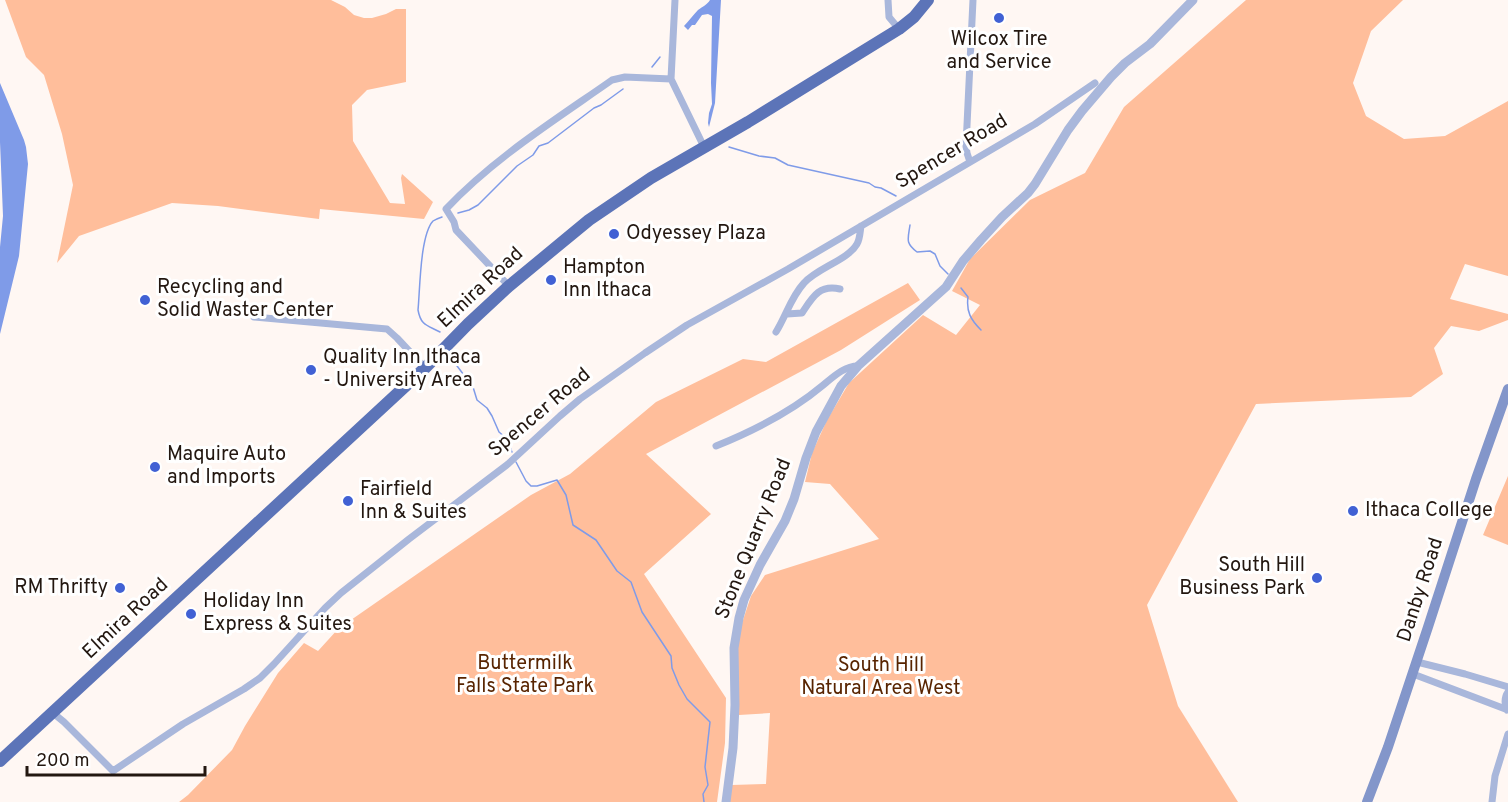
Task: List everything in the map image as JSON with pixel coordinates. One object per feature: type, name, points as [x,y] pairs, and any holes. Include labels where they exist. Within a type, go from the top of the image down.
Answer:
[{"type":"highway","name":"Elmira Road","points":[[0,761],[425,368],[509,286],[588,220],[651,178],[899,29],[928,0]]},
{"type":"main road","name":"Danby Road","points":[[1366,802],[1388,747],[1508,389]]},
{"type":"street","points":[[675,0],[671,80],[704,147]]},
{"type":"street","points":[[888,0],[889,16],[899,29]]},
{"type":"street","points":[[970,162],[966,146],[973,0]]},
{"type":"street","name":"Stone Quarry Road","points":[[726,802],[733,748],[734,648],[739,618],[744,600],[760,565],[794,500],[816,432],[841,386],[858,366],[946,287],[963,261],[981,240],[1041,177],[1068,130],[1111,77],[1150,44],[1193,0]]},
{"type":"street","points":[[509,286],[456,230],[446,209],[481,175],[612,80],[625,77],[671,80]]},
{"type":"street","name":"Spencer Road","points":[[53,713],[113,771],[183,724],[260,678],[341,593],[508,464],[593,389],[676,332],[1035,124],[1095,83]]},
{"type":"street","points":[[776,332],[792,301],[806,281],[853,249],[858,243],[861,226]]},
{"type":"street","points":[[787,314],[802,313],[811,297],[817,292],[834,287],[840,289]]},
{"type":"street","points":[[254,316],[387,329],[425,368]]},
{"type":"street","points":[[716,446],[736,438],[806,400],[833,377],[851,366],[858,366]]},
{"type":"street","points":[[1417,662],[1465,674],[1508,690],[1504,698],[1504,704],[1508,710]]},
{"type":"street","points":[[1413,674],[1508,710]]},
{"type":"street","points":[[1492,802],[1495,776],[1508,734]]},
{"type":"green space","points":[[5,0],[331,0],[354,15],[364,18],[372,18],[396,9],[406,9],[406,82],[367,90],[352,105],[353,141],[390,203],[405,204],[402,174],[433,202],[424,219],[320,209],[319,219],[218,206],[172,203],[79,236],[57,263],[73,185],[62,134],[44,75],[26,57]]},
{"type":"green space","name":"South Hill Natural Area West","points":[[1246,0],[1403,0],[1371,31],[1353,83],[1366,116],[1404,139],[1445,136],[1508,101],[1508,276],[1465,264],[1450,299],[1508,314],[1508,320],[1479,331],[1451,326],[1434,348],[1443,374],[1411,397],[1256,404],[1147,605],[1178,706],[1238,802],[729,802],[732,785],[766,784],[770,713],[739,715],[737,638],[751,596],[765,575],[879,539],[830,484],[805,482],[812,453],[827,420],[849,383],[923,315],[956,335],[980,305],[952,291],[970,259],[1030,200],[1085,173],[1124,107]]},
{"type":"green space","name":"Buttermilk Falls State Park","points":[[908,283],[920,300],[841,350],[646,454],[711,514],[644,574],[726,698],[725,743],[717,802],[179,802],[232,750],[278,673],[304,643],[318,651],[338,629],[531,495],[570,474],[656,402],[743,359],[766,362]]},
{"type":"green space","points":[[1508,476],[1508,545],[1483,535]]},
{"type":"water","points":[[710,0],[721,0],[715,103],[709,127],[709,113],[712,104],[712,16],[702,15],[688,30],[684,26]]},
{"type":"water","points":[[0,83],[24,140],[28,164],[19,256],[0,334],[0,247],[3,216]]},
{"type":"waterway","points":[[652,67],[660,57]]},
{"type":"waterway","points":[[458,213],[478,205],[517,166],[533,155],[539,146],[548,143],[623,89]]},
{"type":"waterway","points":[[729,147],[775,158],[788,165],[869,183],[896,196]]},
{"type":"waterway","points":[[440,332],[423,322],[418,310],[425,238],[433,221],[442,217]]},
{"type":"waterway","points":[[910,225],[908,240],[911,246],[917,252],[930,251],[935,254],[940,266],[948,274]]},
{"type":"waterway","points":[[961,288],[968,297],[970,315],[981,330]]},
{"type":"waterway","points":[[451,358],[473,387],[477,400],[487,408],[512,452]]},
{"type":"waterway","points":[[516,462],[531,486],[557,480],[566,495],[573,525],[596,540],[617,571],[631,582],[642,612],[671,656],[672,668],[679,685],[687,699],[710,722],[705,767],[708,785],[703,794],[704,802]]},
{"type":"place","name":"Wilcox Tire and Service","points":[[999,18]]},
{"type":"place","name":"Odyessey Plaza","points":[[614,234]]},
{"type":"place","name":"Hampton Inn Ithaca","points":[[551,280]]},
{"type":"place","name":"Recycling and Solid Waster Center","points":[[145,300]]},
{"type":"place","name":"Quality Inn Ithaca - University Area","points":[[311,370]]},
{"type":"place","name":"Maquire Auto and Imports","points":[[155,467]]},
{"type":"place","name":"Fairfield Inn & Suites","points":[[348,501]]},
{"type":"place","name":"Ithaca College","points":[[1353,511]]},
{"type":"place","name":"South Hill Business Park","points":[[1317,578]]},
{"type":"place","name":"RM Thrifty","points":[[120,588]]},
{"type":"place","name":"Holiday Inn Express & Suites","points":[[191,614]]}]
